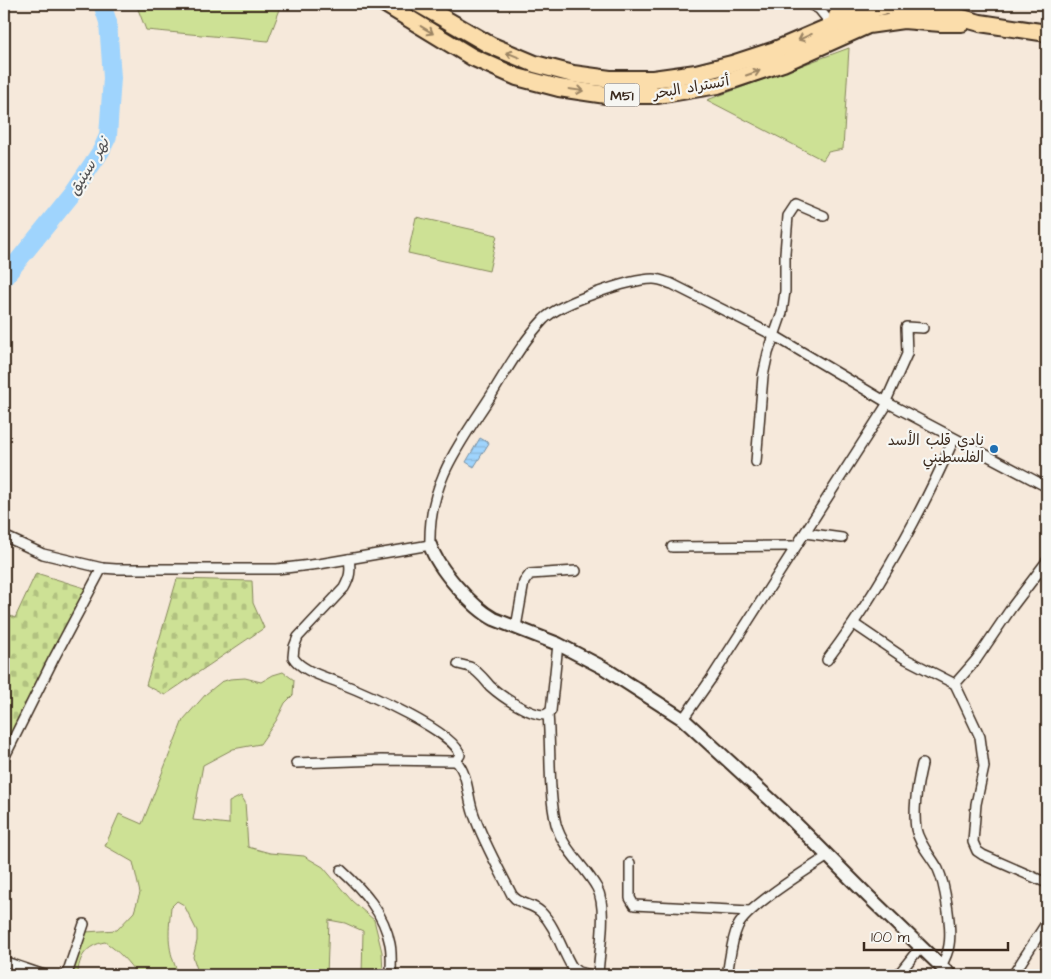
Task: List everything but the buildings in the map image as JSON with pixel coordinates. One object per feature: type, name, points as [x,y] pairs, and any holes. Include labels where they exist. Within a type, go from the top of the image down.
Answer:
[{"type":"highway","name":"أتستراد البحر","points":[[386,4],[472,57],[517,77],[560,88],[606,95],[658,95],[718,85],[782,63],[867,18]]},
{"type":"highway","name":"أتستراد البحر","points":[[419,4],[490,45],[535,64],[573,74],[610,79],[653,80],[696,73],[776,50],[834,24],[867,18],[887,21],[980,23]]},
{"type":"highway","points":[[834,24],[844,4]]},
{"type":"highway","points":[[867,18],[886,6],[938,8],[980,23],[1047,33]]},
{"type":"street","points":[[809,4],[819,9],[834,24]]},
{"type":"street","points":[[756,462],[763,376],[768,353],[782,313],[785,290],[788,216],[796,204],[824,216]]},
{"type":"street","points":[[950,975],[742,772],[683,719],[604,668],[558,644],[494,619],[476,607],[438,563],[430,545],[434,499],[448,463],[463,436],[514,358],[544,319],[553,312],[588,296],[640,281],[654,279],[672,284],[775,336],[954,439],[1047,486]]},
{"type":"street","points":[[683,719],[805,533],[887,402],[907,354],[906,327],[923,328]]},
{"type":"street","points":[[827,660],[854,624],[904,543],[954,439]]},
{"type":"street","points":[[805,533],[842,538]]},
{"type":"street","points":[[4,536],[44,554],[102,568],[196,570],[277,568],[319,564],[430,545]]},
{"type":"street","points":[[672,547],[796,546]]},
{"type":"street","points":[[349,559],[351,572],[349,578],[339,592],[298,637],[294,647],[293,657],[295,661],[356,689],[432,728],[456,746],[460,755],[456,761]]},
{"type":"street","points":[[955,684],[976,660],[1012,607],[1047,561]]},
{"type":"street","points":[[4,758],[102,568]]},
{"type":"street","points":[[516,627],[526,576],[536,573],[576,571]]},
{"type":"street","points":[[854,624],[904,658],[955,684],[980,737],[984,767],[976,804],[973,842],[977,851],[1047,883]]},
{"type":"street","points":[[558,644],[551,711],[548,714],[552,793],[556,825],[571,855],[598,890],[602,904],[598,975]]},
{"type":"street","points":[[458,664],[475,671],[498,692],[514,703],[538,714],[548,714]]},
{"type":"street","points":[[296,763],[381,760],[456,761],[462,767],[473,814],[486,845],[512,895],[518,902],[534,906],[542,912],[572,967],[578,972],[592,975]]},
{"type":"street","points":[[922,764],[916,797],[916,830],[939,871],[943,885],[950,942],[948,952],[941,966]]},
{"type":"street","points":[[727,975],[736,931],[739,924],[750,911],[828,856]]},
{"type":"street","points":[[630,863],[630,898],[634,906],[750,911]]},
{"type":"street","points":[[342,870],[365,892],[380,914],[390,944],[391,975]]},
{"type":"street","points":[[1014,975],[1047,922]]},
{"type":"street","points":[[65,975],[84,924]]},
{"type":"street","points":[[898,975],[920,946]]},
{"type":"street","points":[[4,959],[6,962],[44,975]]},
{"type":"green space","points":[[136,4],[282,4],[268,41],[146,30]]},
{"type":"green space","points":[[849,48],[843,149],[828,152],[823,160],[707,100]]},
{"type":"green space","points":[[416,217],[497,235],[489,271],[408,253]]},
{"type":"green space","points":[[36,573],[88,589],[25,704],[4,751],[4,613],[15,618]]},
{"type":"green space","points":[[177,579],[252,581],[253,603],[264,628],[165,695],[146,685]]},
{"type":"green space","points":[[283,672],[294,680],[293,695],[285,703],[276,721],[260,744],[233,749],[203,765],[193,820],[229,824],[229,802],[241,796],[245,802],[248,847],[270,853],[304,856],[323,867],[352,901],[374,920],[382,952],[383,975],[362,975],[363,931],[345,923],[329,920],[327,975],[199,975],[193,957],[197,941],[197,931],[184,905],[177,901],[171,907],[169,934],[170,950],[179,975],[137,975],[123,957],[105,942],[89,949],[82,957],[78,975],[71,975],[85,932],[117,930],[134,912],[140,893],[133,862],[105,846],[119,814],[142,824],[183,720],[206,694],[221,682],[245,678],[261,682]]},
{"type":"water","points":[[480,438],[489,443],[474,467],[466,462]]},
{"type":"waterway","name":"نهر سينيق","points":[[4,278],[72,194],[101,151],[108,136],[112,78],[108,22],[102,4]]},
{"type":"place","name":"نادي قلب الأسد الفلسطيني","points":[[994,449]]}]
